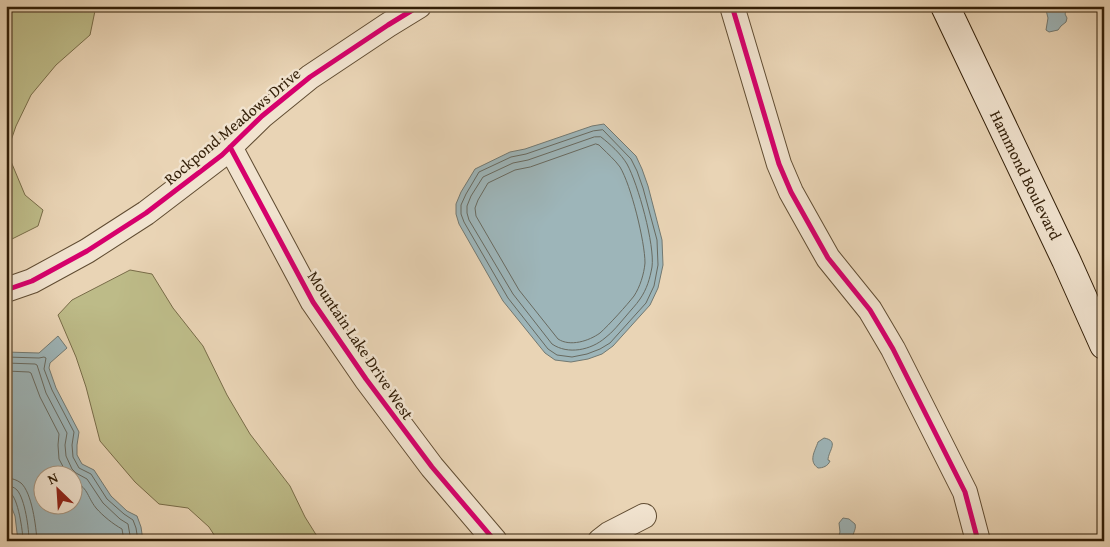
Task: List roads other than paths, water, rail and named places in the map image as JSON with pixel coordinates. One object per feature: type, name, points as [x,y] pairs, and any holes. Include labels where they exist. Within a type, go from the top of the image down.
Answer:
[{"type":"street","name":"Rockpond Meadows Drive","points":[[6,290],[32,281],[87,251],[146,213],[230,148],[262,116],[310,77],[420,6]]},
{"type":"street","points":[[732,6],[779,164],[791,192],[828,258],[870,310],[893,349],[965,492],[978,541]]},
{"type":"street","name":"Hammond Boulevard","points":[[945,6],[1066,260],[1104,345]]},
{"type":"street","name":"Mountain Lake Drive West","points":[[230,148],[313,302],[366,379],[432,467],[495,541]]},
{"type":"street","points":[[600,541],[609,534],[644,516]]},
{"type":"water","points":[[1047,6],[1068,6],[1065,14],[1066,22],[1058,30],[1049,32],[1046,30]]},
{"type":"water","points":[[604,124],[636,156],[642,169],[662,240],[663,265],[658,288],[650,305],[613,346],[602,354],[588,359],[571,362],[555,360],[545,353],[503,301],[459,224],[456,204],[475,169],[510,152],[525,149],[592,126]]},
{"type":"water","points":[[58,336],[67,348],[50,363],[49,368],[56,388],[79,432],[77,455],[82,464],[94,470],[111,496],[127,511],[137,516],[143,541],[18,541],[15,516],[6,493],[6,352],[39,353]]},
{"type":"water","points":[[824,438],[829,439],[832,444],[828,457],[830,461],[822,468],[818,468],[813,462],[813,456],[818,442]]},
{"type":"water","points":[[843,518],[849,519],[855,524],[853,541],[839,541],[838,539],[840,532],[839,523]]}]
